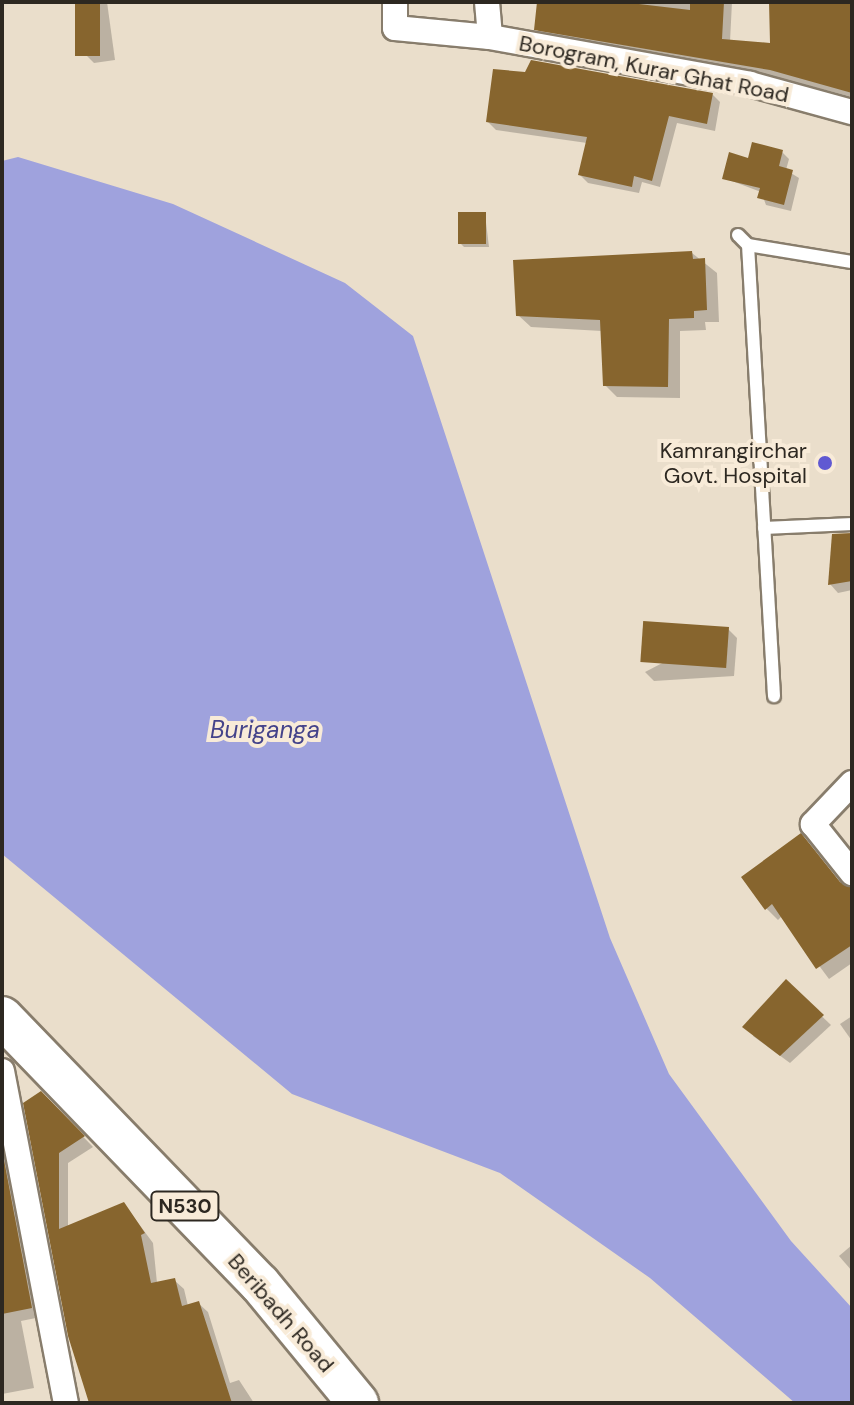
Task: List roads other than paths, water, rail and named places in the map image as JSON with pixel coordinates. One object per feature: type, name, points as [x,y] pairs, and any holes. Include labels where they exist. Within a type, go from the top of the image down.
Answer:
[{"type":"highway","name":"Beribadh Road","points":[[2,1017],[260,1284],[358,1403]]},
{"type":"street","points":[[395,2],[395,28],[490,37]]},
{"type":"street","name":"Borogram, Kurar Ghat Road","points":[[487,2],[490,37],[750,84],[852,112]]},
{"type":"street","points":[[852,783],[813,824],[852,873]]},
{"type":"street","points":[[2,1071],[66,1403]]},
{"type":"lane","points":[[774,696],[743,240],[852,262]]},
{"type":"lane","points":[[764,528],[852,524]]},
{"type":"water","name":"Buriganga","points":[[18,157],[173,204],[345,283],[413,336],[610,938],[669,1074],[791,1241],[852,1308],[852,1403],[795,1403],[650,1278],[500,1173],[292,1094],[2,854],[2,161]]},
{"type":"place","name":"Kamrangirchar Govt. Hospital","points":[[825,463]]}]
